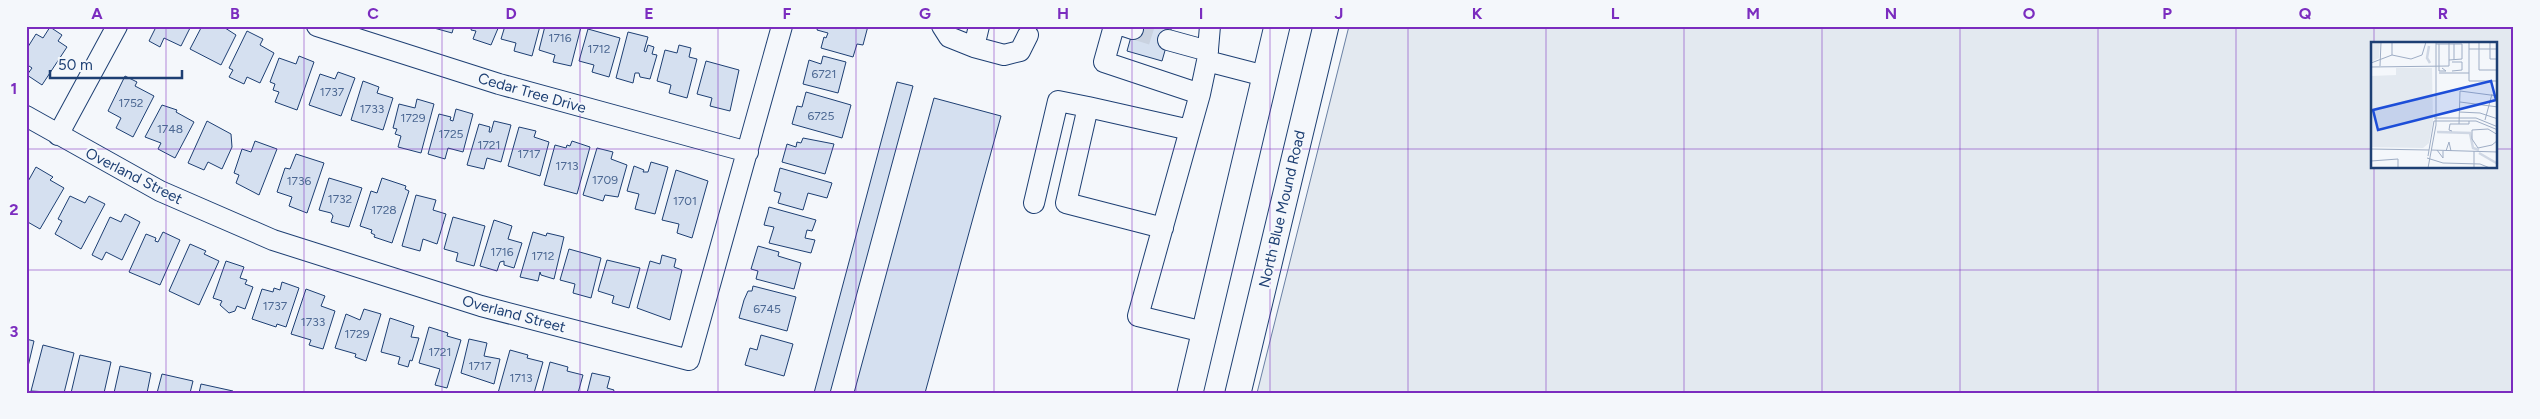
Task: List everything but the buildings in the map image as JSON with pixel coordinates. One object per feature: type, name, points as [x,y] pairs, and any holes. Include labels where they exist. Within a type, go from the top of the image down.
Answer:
[{"type":"main road","points":[[1190,393],[1277,26]]},
{"type":"main road","name":"North Blue Mound Road","points":[[1238,393],[1326,26]]},
{"type":"street","points":[[58,135],[117,26]]},
{"type":"street","name":"Cedar Tree Drive","points":[[317,26],[499,84],[748,152]]},
{"type":"street","name":"Overland Street","points":[[26,116],[160,191],[295,248],[481,306],[689,360],[782,26]]},
{"type":"street","points":[[942,26],[949,37],[974,47],[1004,55],[1020,51],[1028,35]]},
{"type":"street","points":[[974,47],[979,26]]},
{"type":"street","points":[[1204,332],[1138,316],[1200,94],[1210,26]]},
{"type":"street","points":[[1124,27],[1104,62],[1200,94]]},
{"type":"street","points":[[1168,40],[1265,76]]},
{"type":"street","points":[[1034,203],[1058,101],[1190,130]]},
{"type":"street","points":[[1088,107],[1066,203],[1163,228]]},
{"type":"shaded area","points":[[1349,26],[2514,26],[2514,393],[1257,393]]},
{"type":"tunnel","points":[[1133,29],[1168,40]]}]
